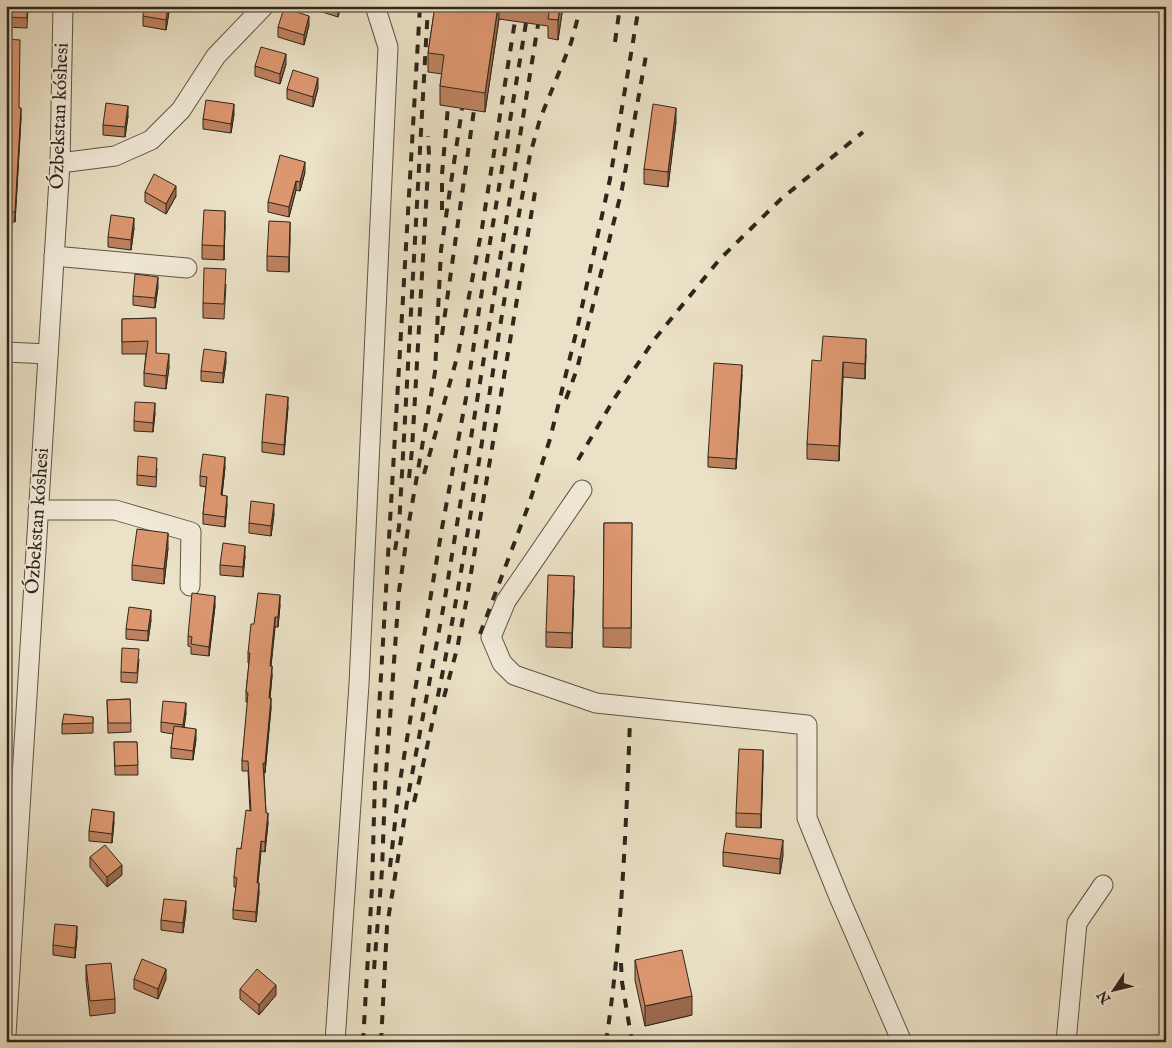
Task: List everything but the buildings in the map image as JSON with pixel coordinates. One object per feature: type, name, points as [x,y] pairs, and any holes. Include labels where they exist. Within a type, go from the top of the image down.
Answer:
[{"type":"street","name":"Ózbekstan kóshesi","points":[[6,1035],[60,162],[62,6]]},
{"type":"street","points":[[60,162],[114,156],[151,140],[181,110],[216,56],[264,6]]},
{"type":"street","points":[[335,1042],[359,684],[388,47],[375,6]]},
{"type":"street","points":[[54,256],[187,268]]},
{"type":"street","points":[[6,352],[48,354]]},
{"type":"street","points":[[582,490],[506,601],[491,637],[502,663],[514,675],[596,703],[807,725],[807,818],[902,1042]]},
{"type":"street","points":[[38,510],[114,510],[191,532],[190,586]]},
{"type":"street","points":[[1066,1042],[1077,923],[1103,886]]},
{"type":"railway","points":[[363,1042],[372,887],[375,779],[420,6]]},
{"type":"railway","points":[[395,550],[399,527],[428,6]]},
{"type":"railway","points":[[414,802],[449,641],[530,155],[540,119],[571,43],[581,6]]},
{"type":"railway","points":[[615,42],[620,6]]},
{"type":"railway","points":[[480,634],[529,504],[550,439],[578,325],[610,179],[639,6]]},
{"type":"railway","points":[[424,474],[458,354],[482,228],[515,21]]},
{"type":"railway","points":[[390,867],[399,787],[442,528],[466,398],[526,23]]},
{"type":"railway","points":[[381,1042],[387,926],[408,796],[444,604],[538,25]]},
{"type":"railway","points":[[566,399],[577,369],[622,189],[647,50]]},
{"type":"railway","points":[[442,210],[442,174],[448,107]]},
{"type":"railway","points":[[374,969],[399,591],[435,372],[441,250],[462,109]]},
{"type":"railway","points":[[442,335],[474,110]]},
{"type":"railway","points":[[578,460],[614,399],[654,340],[719,260],[781,199],[863,132]]},
{"type":"railway","points":[[409,478],[429,154],[428,136]]},
{"type":"railway","points":[[444,697],[457,649],[466,603],[535,192]]},
{"type":"railway","points":[[606,1042],[620,922],[630,720]]},
{"type":"railway","points":[[621,963],[622,982],[632,1042]]}]
